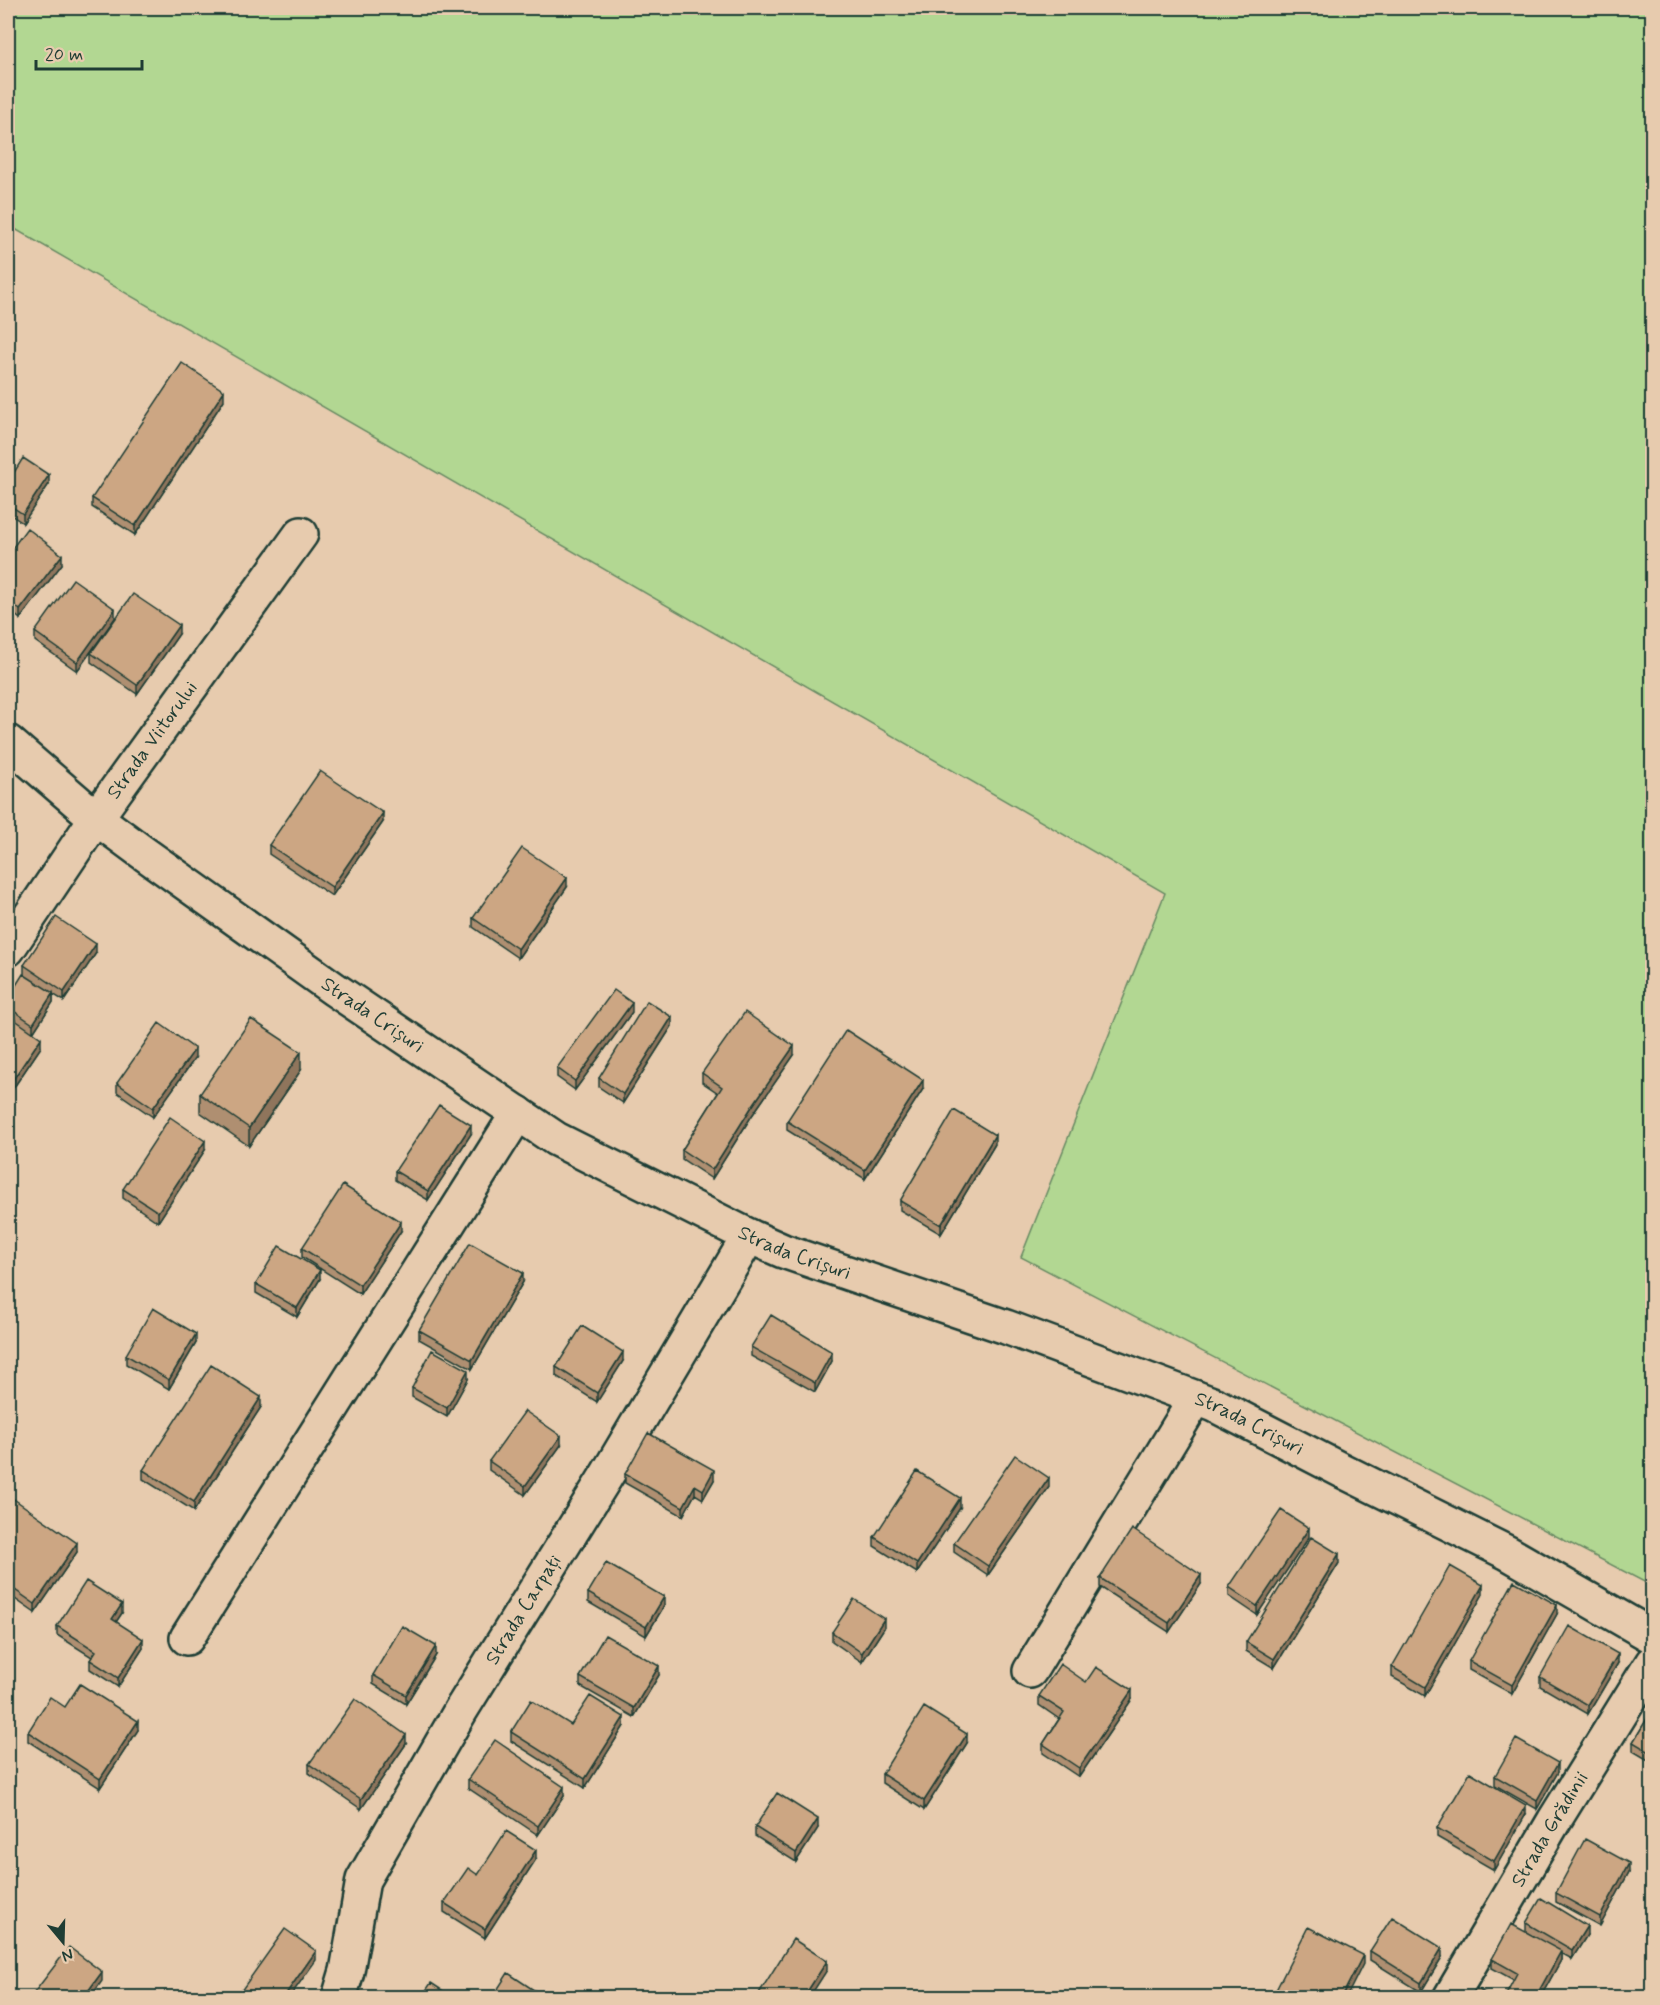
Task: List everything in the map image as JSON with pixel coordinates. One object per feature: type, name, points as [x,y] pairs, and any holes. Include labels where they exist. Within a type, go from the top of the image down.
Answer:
[{"type":"street","name":"Strada Viitorului","points":[[8,949],[96,818],[300,534]]},
{"type":"street","name":"Strada Crișuri","points":[[8,742],[96,818],[334,989],[556,1139],[748,1236],[783,1251],[1006,1327],[1215,1405],[1508,1553],[1653,1636]]},
{"type":"street","points":[[186,1638],[518,1113]]},
{"type":"street","name":"Strada Carpați","points":[[339,1998],[347,1971],[363,1880],[461,1710],[605,1478],[748,1236]]},
{"type":"street","points":[[1030,1671],[1196,1398]]},
{"type":"street","name":"Strada Grădinii","points":[[1449,1998],[1554,1821],[1653,1663]]},
{"type":"green space","points":[[8,8],[1652,8],[1652,1586],[1021,1257],[1165,893],[8,225]]},
{"type":"building","points":[[182,363],[224,391],[135,526],[92,498]]},
{"type":"building","points":[[23,458],[49,475],[23,514],[8,504],[8,482]]},
{"type":"building","points":[[27,528],[62,555],[20,610],[8,600],[8,554]]},
{"type":"building","points":[[73,579],[115,609],[77,662],[35,632]]},
{"type":"building","points":[[133,594],[179,625],[137,685],[91,653]]},
{"type":"building","points":[[320,771],[383,813],[332,887],[269,845]]},
{"type":"building","points":[[522,848],[567,878],[518,949],[473,918]]},
{"type":"building","points":[[56,917],[96,944],[64,992],[24,965]]},
{"type":"building","points":[[23,974],[53,993],[33,1024],[8,1007],[8,998]]},
{"type":"building","points":[[614,990],[632,1003],[575,1081],[557,1068]]},
{"type":"building","points":[[647,1001],[672,1017],[623,1094],[599,1078]]},
{"type":"building","points":[[745,1012],[794,1046],[712,1170],[682,1150],[722,1087],[702,1073]]},
{"type":"building","points":[[8,1015],[41,1038],[8,1087]]},
{"type":"building","points":[[251,1019],[301,1052],[249,1128],[200,1094]]},
{"type":"building","points":[[159,1023],[195,1049],[153,1108],[117,1083]]},
{"type":"building","points":[[846,1030],[923,1080],[865,1170],[787,1121]]},
{"type":"building","points":[[439,1105],[471,1125],[428,1191],[395,1171]]},
{"type":"building","points":[[954,1110],[995,1135],[941,1225],[900,1201]]},
{"type":"building","points":[[170,1117],[205,1141],[158,1212],[123,1189]]},
{"type":"building","points":[[343,1185],[401,1222],[360,1285],[302,1248]]},
{"type":"building","points":[[470,1243],[523,1273],[472,1360],[419,1330]]},
{"type":"building","points":[[279,1246],[320,1270],[297,1308],[256,1284]]},
{"type":"building","points":[[153,1308],[196,1334],[169,1380],[126,1355]]},
{"type":"building","points":[[771,1315],[832,1352],[815,1383],[751,1347]]},
{"type":"building","points":[[582,1326],[623,1352],[597,1393],[556,1367]]},
{"type":"building","points":[[432,1350],[468,1370],[447,1408],[412,1388]]},
{"type":"building","points":[[211,1365],[261,1397],[194,1502],[143,1470]]},
{"type":"building","points":[[525,1411],[561,1436],[525,1486],[489,1461]]},
{"type":"building","points":[[648,1433],[714,1470],[703,1490],[695,1485],[683,1507],[625,1474]]},
{"type":"building","points":[[1015,1455],[1049,1478],[988,1566],[954,1543]]},
{"type":"building","points":[[917,1471],[960,1498],[917,1564],[874,1537]]},
{"type":"building","points":[[8,1495],[77,1543],[35,1604],[8,1585]]},
{"type":"building","points":[[1281,1510],[1309,1528],[1257,1606],[1229,1587]]},
{"type":"building","points":[[1132,1529],[1201,1575],[1169,1623],[1100,1578]]},
{"type":"building","points":[[1311,1537],[1339,1554],[1274,1659],[1246,1642]]},
{"type":"building","points":[[606,1563],[664,1597],[646,1627],[588,1593]]},
{"type":"building","points":[[1450,1566],[1483,1585],[1425,1687],[1392,1667]]},
{"type":"building","points":[[86,1581],[122,1604],[112,1619],[143,1639],[118,1678],[90,1660],[96,1651],[57,1626]]},
{"type":"building","points":[[1514,1581],[1557,1605],[1512,1685],[1469,1661]]},
{"type":"building","points":[[854,1599],[884,1619],[862,1653],[832,1632]]},
{"type":"building","points":[[402,1626],[436,1646],[406,1695],[373,1675]]},
{"type":"building","points":[[1569,1626],[1618,1654],[1588,1705],[1540,1677]]},
{"type":"building","points":[[605,1635],[659,1666],[634,1708],[580,1677]]},
{"type":"building","points":[[1060,1664],[1086,1682],[1096,1667],[1132,1690],[1079,1768],[1043,1744],[1064,1712],[1039,1696]]},
{"type":"building","points":[[80,1684],[138,1721],[100,1779],[28,1732],[50,1697],[65,1707]]},
{"type":"building","points":[[590,1696],[624,1717],[585,1779],[511,1732],[531,1700],[571,1725]]},
{"type":"building","points":[[355,1699],[406,1735],[361,1799],[309,1764]]},
{"type":"building","points":[[924,1707],[967,1734],[924,1801],[882,1774]]},
{"type":"building","points":[[1653,1709],[1653,1754],[1633,1742]]},
{"type":"building","points":[[1516,1739],[1558,1763],[1537,1800],[1495,1776]]},
{"type":"building","points":[[495,1740],[564,1787],[538,1826],[468,1779]]},
{"type":"building","points":[[1470,1772],[1526,1805],[1494,1861],[1437,1828]]},
{"type":"building","points":[[777,1793],[818,1819],[796,1853],[755,1827]]},
{"type":"building","points":[[506,1831],[536,1850],[485,1929],[444,1903],[468,1868],[478,1875]]},
{"type":"building","points":[[1585,1839],[1629,1863],[1600,1917],[1556,1893]]},
{"type":"building","points":[[1541,1898],[1587,1926],[1572,1950],[1526,1923]]},
{"type":"building","points":[[1392,1917],[1442,1948],[1421,1983],[1370,1951]]},
{"type":"building","points":[[1511,1924],[1561,1951],[1535,1998],[1504,1998],[1517,1973],[1492,1959]]},
{"type":"building","points":[[1308,1927],[1363,1955],[1341,1998],[1272,1998]]},
{"type":"building","points":[[285,1929],[316,1951],[283,1998],[236,1998]]},
{"type":"building","points":[[793,1939],[827,1961],[803,1998],[756,1998]]},
{"type":"building","points":[[69,1947],[102,1972],[83,1998],[30,1998]]},
{"type":"building","points":[[508,1973],[546,1998],[492,1998]]},
{"type":"building","points":[[431,1983],[454,1998],[421,1998]]},
{"type":"building","points":[[1476,1988],[1493,1998],[1471,1998]]}]
